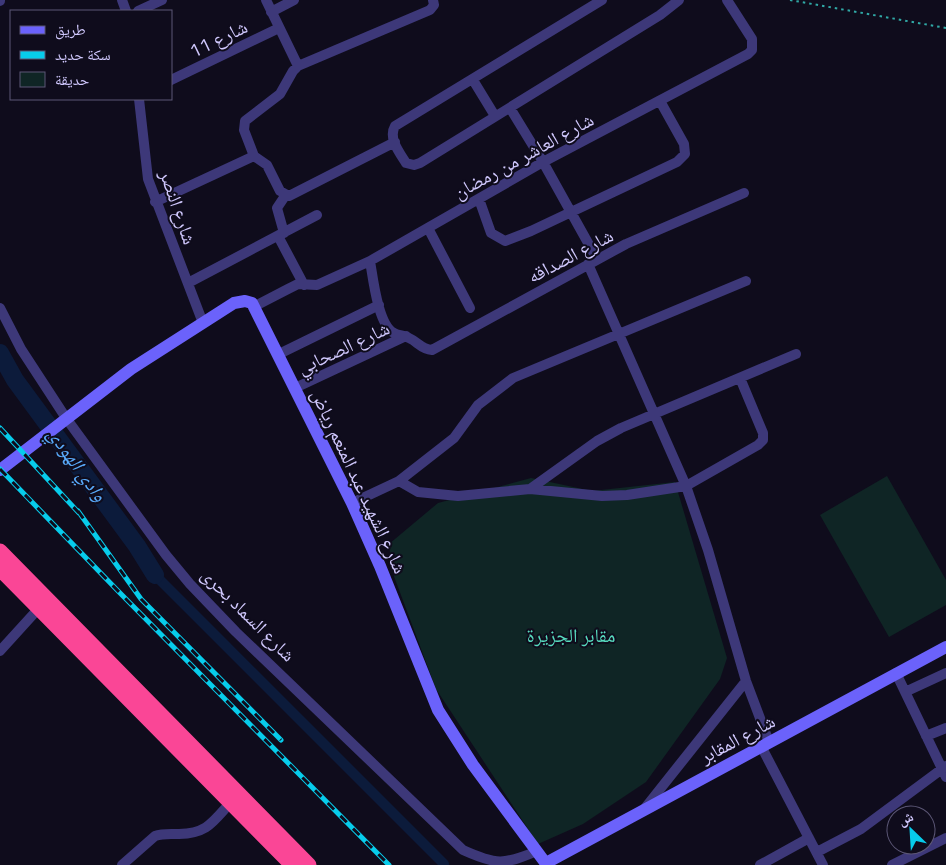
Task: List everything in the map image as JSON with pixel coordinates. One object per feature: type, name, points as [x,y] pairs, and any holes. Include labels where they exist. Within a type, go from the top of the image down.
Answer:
[{"type":"highway","points":[[0,551],[309,865]]},
{"type":"highway","points":[[0,569],[292,865]]},
{"type":"street","points":[[140,10],[162,0]]},
{"type":"street","points":[[266,0],[298,66]]},
{"type":"street","points":[[272,12],[294,0]]},
{"type":"street","points":[[394,142],[294,195],[285,196],[280,192],[267,166],[254,156],[244,130],[245,121],[280,94],[293,71],[298,66],[430,10],[434,5],[433,0]]},
{"type":"street","points":[[602,0],[395,126],[392,134],[394,142],[406,163],[414,165],[510,108],[660,15],[678,0]]},
{"type":"street","name":"شارع العاشر من رمضان","points":[[255,306],[298,284],[317,285],[370,261],[543,162],[752,50],[752,39],[727,0]]},
{"type":"street","name":"شارع 11","points":[[172,80],[279,28]]},
{"type":"street","points":[[473,80],[495,116]]},
{"type":"street","name":"شارع النصر","points":[[139,100],[148,179],[155,202],[203,323]]},
{"type":"street","points":[[479,199],[491,234],[505,241],[531,232],[683,158],[684,144],[660,101]]},
{"type":"street","points":[[510,108],[543,162],[570,212],[593,262],[620,334],[686,486],[705,542],[765,744],[823,865]]},
{"type":"street","points":[[155,202],[254,156]]},
{"type":"street","name":"شارع الصداقه","points":[[406,336],[424,349],[440,347],[593,262],[744,193]]},
{"type":"street","points":[[285,196],[277,208],[281,234],[304,285]]},
{"type":"street","points":[[188,283],[317,215]]},
{"type":"street","points":[[428,228],[470,308]]},
{"type":"street","points":[[370,261],[379,305],[389,329],[395,334],[406,336]]},
{"type":"street","points":[[352,503],[399,481],[454,438],[478,405],[505,382],[746,281]]},
{"type":"street","points":[[0,470],[131,369],[240,301],[248,301],[255,306]]},
{"type":"street","points":[[280,354],[379,305]]},
{"type":"street","name":"شارع الشهيد عبد المنعم رياض","points":[[255,306],[352,503],[380,566],[438,710],[474,765],[546,864]]},
{"type":"street","name":"شارع السماد بحرى","points":[[0,308],[21,349],[66,418],[166,556],[236,632],[463,850],[481,860],[494,864],[516,860],[538,851]]},
{"type":"street","name":"شارع الصحابي","points":[[296,388],[406,336]]},
{"type":"street","points":[[530,489],[596,441],[654,413],[796,354]]},
{"type":"street","points":[[399,481],[418,492],[458,496],[530,489],[602,496],[648,493],[686,486],[758,445],[763,440],[763,433],[740,378]]},
{"type":"street","points":[[0,651],[39,608]]},
{"type":"street","name":"شارع المقابر","points":[[546,864],[946,647]]},
{"type":"street","points":[[816,852],[861,829],[945,771],[896,674]]},
{"type":"street","points":[[905,692],[946,674]]},
{"type":"street","points":[[644,810],[746,681]]},
{"type":"street","points":[[926,736],[946,728]]},
{"type":"street","points":[[122,865],[159,834],[191,834],[203,830],[230,803]]},
{"type":"street","points":[[760,865],[809,838]]},
{"type":"street","points":[[892,865],[946,838]]},
{"type":"path","points":[[790,0],[946,28]]},
{"type":"green space","points":[[887,476],[946,580],[946,605],[889,637],[820,515]]},
{"type":"green space","name":"مقابر الجزيرة","points":[[531,478],[592,491],[675,482],[727,658],[720,679],[646,782],[583,824],[538,844],[436,689],[392,571],[389,544],[438,503]]},
{"type":"waterway","name":"وادي الهودي","points":[[0,353],[15,380],[137,546],[155,575]]},
{"type":"waterway","points":[[155,575],[444,864]]},
{"type":"railway","points":[[0,428],[79,513]]},
{"type":"railway","points":[[0,469],[389,865]]},
{"type":"railway","points":[[78,511],[141,599],[281,740]]}]
